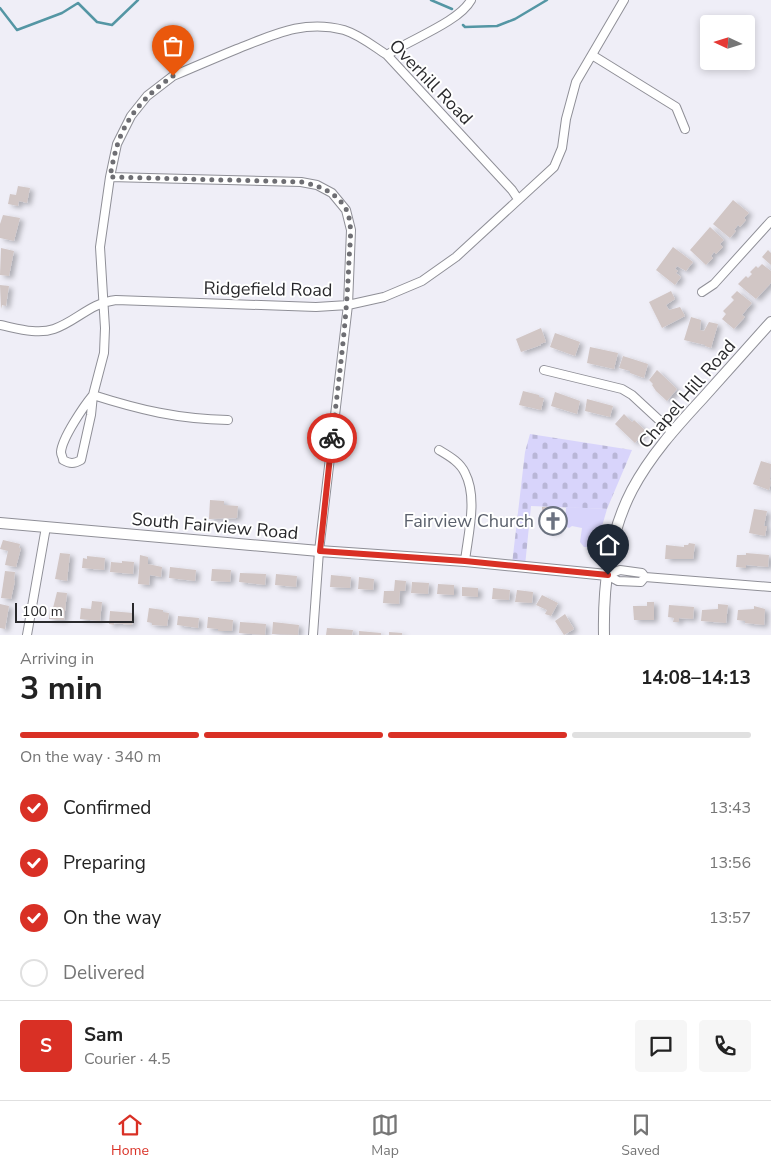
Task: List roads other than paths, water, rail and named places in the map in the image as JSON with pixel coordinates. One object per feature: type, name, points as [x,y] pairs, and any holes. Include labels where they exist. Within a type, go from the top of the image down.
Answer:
[{"type":"street","points":[[387,55],[452,19],[462,12],[471,0]]},
{"type":"street","name":"Ridgefield Road","points":[[0,325],[34,331],[53,329],[102,302],[116,300],[316,307],[348,305],[384,297],[422,281],[456,257],[554,167],[562,148],[566,119],[576,82],[624,0]]},
{"type":"street","name":"Overhill Road","points":[[92,395],[67,436],[61,452],[63,460],[68,463],[75,464],[82,460],[91,416],[92,395],[104,353],[105,328],[100,247],[110,177],[117,144],[131,116],[147,96],[173,76],[283,30],[306,26],[325,26],[345,31],[364,39],[387,55],[512,190],[518,199]]},
{"type":"street","points":[[592,55],[676,107],[685,129]]},
{"type":"street","points":[[110,177],[302,182],[317,185],[332,193],[346,210],[350,230],[348,305],[320,551],[313,635]]},
{"type":"street","points":[[702,292],[714,284],[771,221]]},
{"type":"street","name":"Chapel Hill Road","points":[[604,635],[604,614],[612,546],[632,490],[672,432],[771,322]]},
{"type":"street","points":[[544,370],[622,389],[632,394],[672,432]]},
{"type":"street","points":[[92,395],[138,409],[166,415],[228,420]]},
{"type":"street","points":[[439,450],[454,459],[465,472],[471,491],[465,561]]},
{"type":"street","name":"South Fairview Road","points":[[0,523],[320,551],[465,561],[608,575]]},
{"type":"street","points":[[27,635],[46,527]]},
{"type":"street","points":[[608,575],[620,570],[642,573],[645,577],[771,587]]},
{"type":"waterway","points":[[0,8],[17,30],[62,13],[78,3],[97,22],[112,25],[138,0]]},
{"type":"waterway","points":[[431,0],[452,9]]},
{"type":"waterway","points":[[463,25],[465,27],[497,26],[515,19],[547,0]]},
{"type":"place","name":"Fairview Church","points":[[553,521]]}]
